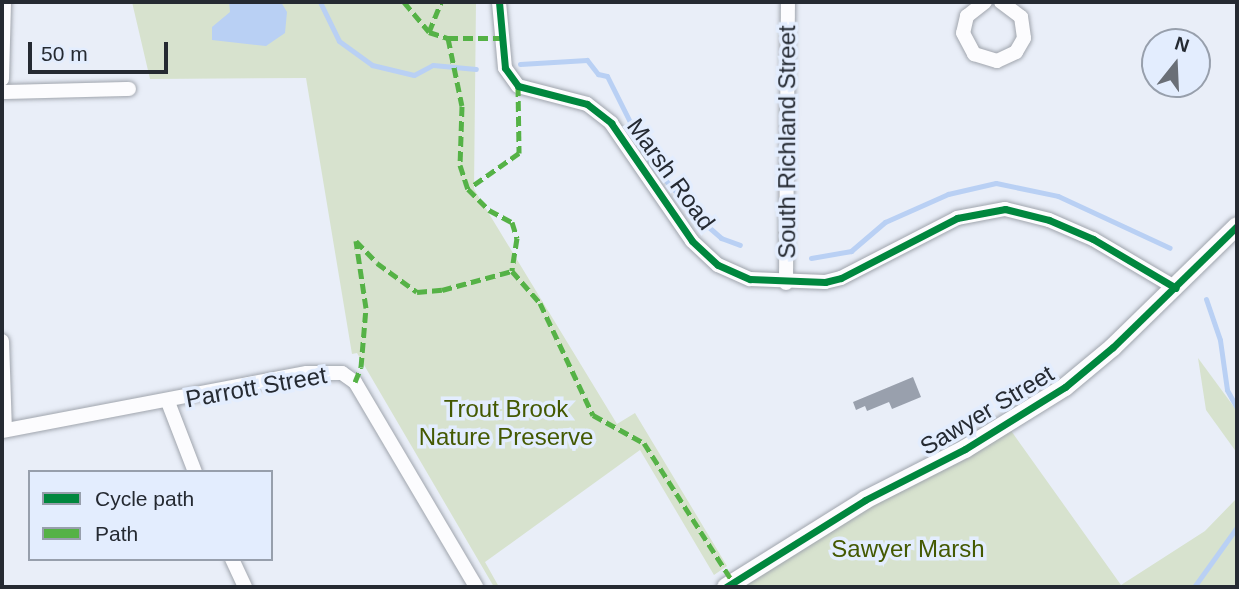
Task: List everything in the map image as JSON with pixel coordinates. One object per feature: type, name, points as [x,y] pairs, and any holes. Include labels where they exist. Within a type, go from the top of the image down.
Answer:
[{"type":"street","points":[[2,79],[4,2]]},
{"type":"street","name":"Marsh Road","points":[[499,2],[505,68],[518,86],[587,104],[611,123],[681,227],[718,265],[750,279],[786,283],[841,278],[957,218],[1005,209],[1049,220],[1093,239],[1176,288]]},
{"type":"street","name":"South Richland Street","points":[[786,283],[788,2]]},
{"type":"street","points":[[985,2],[967,16],[963,33],[974,54],[997,61],[1016,52],[1024,38],[1021,17],[1001,2]]},
{"type":"street","points":[[2,92],[129,89]]},
{"type":"street","name":"Sawyer Street","points":[[726,587],[865,500],[1032,410],[1113,347],[1237,226]]},
{"type":"street","points":[[2,341],[4,431]]},
{"type":"street","name":"Parrott Street","points":[[4,431],[168,402],[307,373],[342,373],[355,382],[476,587]]},
{"type":"street","points":[[168,402],[194,470]]},
{"type":"street","points":[[233,561],[245,587]]},
{"type":"green space","name":"Trout Brook Nature Preserve","points":[[132,2],[476,2],[474,189],[617,424],[635,413],[727,566],[714,575],[640,450],[485,562],[499,587],[494,587],[357,353],[352,354],[306,78],[150,79]]},
{"type":"green space","points":[[1198,358],[1237,411],[1237,453],[1206,410]]},
{"type":"green space","name":"Sawyer Marsh","points":[[1007,425],[1121,585],[1205,531],[1237,498],[1237,587],[726,587]]},
{"type":"water","points":[[229,2],[281,2],[287,12],[285,33],[266,46],[212,40],[212,27],[230,12]]},
{"type":"building","points":[[913,377],[921,397],[892,409],[889,402],[867,411],[865,406],[856,410],[853,402]]},
{"type":"waterway","points":[[320,2],[339,41],[372,65],[414,75],[433,65],[476,69]]},
{"type":"waterway","points":[[520,64],[587,60],[598,74],[607,76],[651,164],[704,223],[721,238],[740,245]]},
{"type":"waterway","points":[[811,258],[851,251],[885,222],[948,194],[996,183],[1058,196],[1170,248]]},
{"type":"waterway","points":[[1206,299],[1220,340],[1227,390],[1237,408]]},
{"type":"waterway","points":[[1194,587],[1237,527]]},
{"type":"marked path","points":[[404,2],[429,32],[448,38],[501,38]]},
{"type":"marked path","points":[[429,32],[441,2]]},
{"type":"marked path","points":[[448,38],[462,106],[460,165],[468,189]]},
{"type":"marked path","points":[[518,86],[519,153],[468,189],[489,210],[512,222],[517,238],[512,271],[540,303],[593,415],[644,443],[733,582]]},
{"type":"marked path","points":[[355,382],[361,367],[366,308],[356,241],[377,263],[417,292],[442,290],[512,271]]},
{"type":"cycle path","points":[[499,2],[505,68],[518,86],[587,104],[611,123],[692,241],[718,265],[750,279],[825,282],[841,278],[957,218],[1005,209],[1049,220],[1093,239],[1176,288]]},
{"type":"cycle path","points":[[726,587],[865,500],[965,449],[1065,387],[1113,347],[1237,226]]}]
